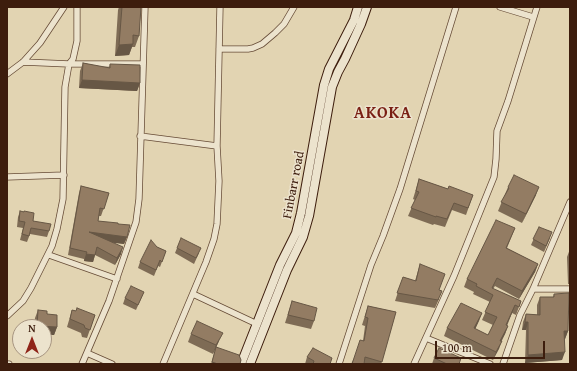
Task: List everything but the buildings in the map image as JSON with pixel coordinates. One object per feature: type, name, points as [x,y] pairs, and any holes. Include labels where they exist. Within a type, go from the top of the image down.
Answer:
[{"type":"main road","name":"Finbarr road","points":[[241,364],[280,265],[296,233],[302,213],[324,84],[329,69],[354,20],[358,7]]},
{"type":"main road","name":"Finbarr road","points":[[250,364],[287,270],[303,237],[309,216],[332,87],[338,72],[346,59],[367,7]]},
{"type":"street","points":[[7,74],[23,62],[40,43],[64,7]]},
{"type":"street","points":[[7,316],[23,301],[49,255],[57,229],[63,199],[65,87],[69,64],[73,60],[77,41],[78,7]]},
{"type":"street","points":[[82,364],[117,279],[136,222],[139,199],[142,64],[145,7]]},
{"type":"street","points":[[163,364],[208,256],[217,224],[219,181],[217,146],[220,7]]},
{"type":"street","points":[[219,49],[248,49],[262,44],[284,24],[294,7]]},
{"type":"street","points":[[339,364],[371,265],[400,190],[456,7]]},
{"type":"street","points":[[500,7],[533,18]]},
{"type":"street","points":[[414,364],[454,276],[494,177],[497,131],[508,102],[537,7]]},
{"type":"street","points":[[23,62],[69,64],[142,64]]},
{"type":"street","points":[[140,136],[217,146]]},
{"type":"street","points":[[7,177],[64,175]]},
{"type":"street","points":[[502,364],[520,315],[533,289],[562,220],[569,210],[570,202]]},
{"type":"street","points":[[49,255],[117,279]]},
{"type":"street","points":[[533,289],[570,289]]},
{"type":"street","points":[[193,294],[257,324]]},
{"type":"street","points":[[426,338],[490,364]]},
{"type":"street","points":[[87,353],[112,364]]},
{"type":"district","name":"AKOKA","points":[[383,114]]}]
